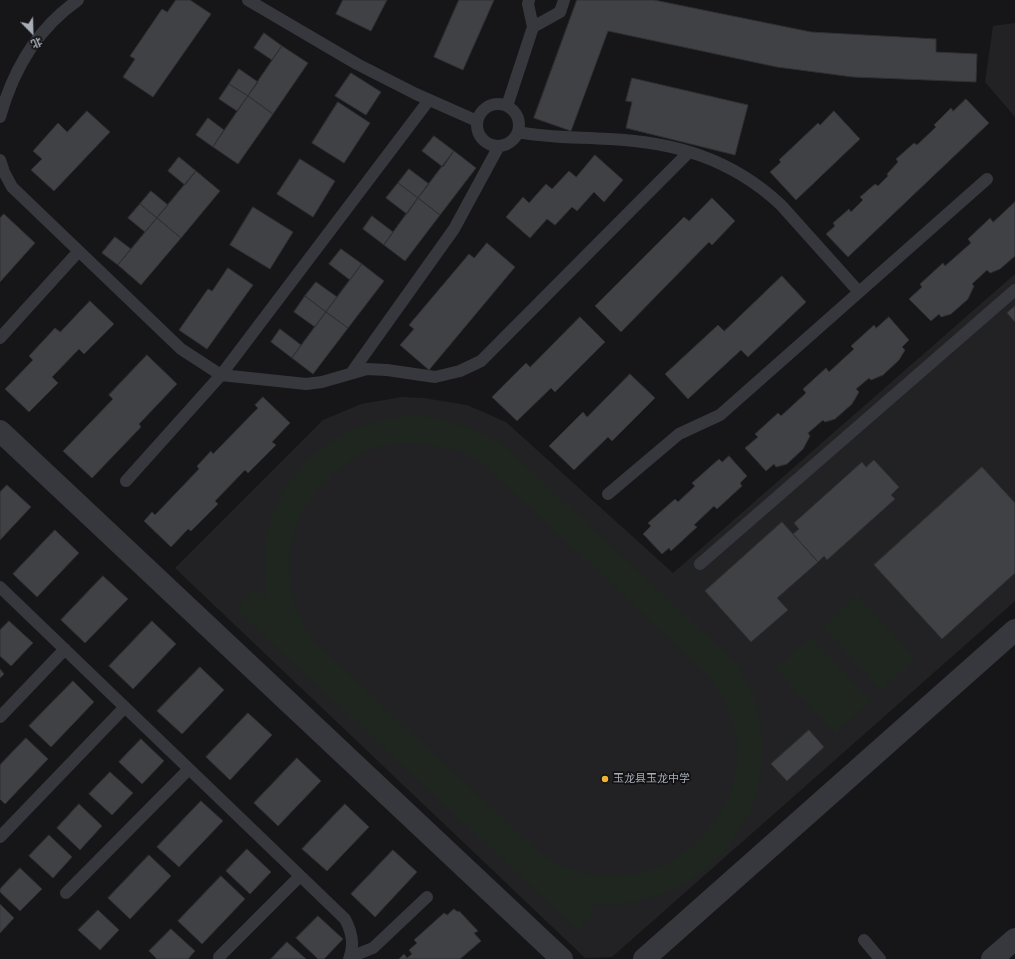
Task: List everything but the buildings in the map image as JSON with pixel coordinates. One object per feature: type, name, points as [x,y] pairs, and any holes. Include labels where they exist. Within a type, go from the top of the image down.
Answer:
[{"type":"street","points":[[0,431],[562,959]]},
{"type":"street","points":[[644,959],[1015,630]]},
{"type":"street","points":[[992,959],[1015,939]]},
{"type":"lane","points":[[0,117],[12,80],[33,45],[50,24],[78,0]]},
{"type":"lane","points":[[248,0],[321,44],[429,100],[477,121]]},
{"type":"lane","points":[[507,106],[533,27],[528,4],[529,0]]},
{"type":"lane","points":[[533,27],[560,12],[564,0]]},
{"type":"lane","points":[[126,481],[221,375],[429,100]]},
{"type":"lane","points":[[495,104],[507,106],[517,115],[519,124],[518,132],[507,144],[492,146],[480,137],[477,130],[477,121],[480,113],[487,107],[495,104]]},
{"type":"lane","points":[[518,132],[536,136],[639,141],[689,152],[716,161],[737,171],[767,192],[781,205],[859,292]]},
{"type":"lane","points":[[352,372],[454,229],[500,146]]},
{"type":"lane","points":[[0,160],[4,172],[12,187],[181,350],[221,375],[306,384],[338,378],[352,372],[367,369],[387,370],[435,377],[460,372],[482,361],[689,152]]},
{"type":"lane","points":[[608,494],[679,434],[720,415],[987,179]]},
{"type":"lane","points":[[0,338],[78,252]]},
{"type":"lane","points":[[700,564],[1015,290]]},
{"type":"lane","points":[[0,587],[345,919],[350,928],[352,939],[349,958]]},
{"type":"lane","points":[[0,717],[65,650]]},
{"type":"lane","points":[[0,837],[125,707]]},
{"type":"lane","points":[[66,893],[189,769]]},
{"type":"lane","points":[[219,957],[300,876]]},
{"type":"lane","points":[[349,958],[373,948],[427,897]]},
{"type":"lane","points":[[864,940],[880,959]]},
{"type":"shaded area","points":[[1015,23],[1015,117],[985,82],[993,26]]},
{"type":"shaded area","name":"玉龙县玉龙中学","points":[[1015,274],[1015,601],[612,957],[585,958],[175,568],[323,420],[361,404],[402,397],[424,398],[467,405],[506,422],[673,573]]},
{"type":"shaded area","points":[[402,416],[424,416],[465,426],[484,434],[503,445],[736,663],[748,684],[757,707],[763,754],[759,785],[749,814],[733,840],[713,862],[689,881],[661,895],[625,904],[587,903],[596,911],[578,930],[236,609],[256,588],[268,599],[265,551],[267,535],[273,514],[282,495],[294,477],[308,461],[323,447],[341,435],[361,426]],"holes":[[[393,444],[423,444],[450,449],[467,455],[484,464],[709,676],[724,701],[732,719],[737,748],[734,778],[724,806],[708,830],[688,850],[663,865],[635,874],[606,876],[576,871],[553,861],[541,854],[315,643],[303,623],[294,603],[289,565],[292,544],[298,523],[307,504],[320,486],[336,471],[354,458],[383,446]]]},
{"type":"shaded area","points":[[857,595],[916,659],[881,690],[823,627]]},
{"type":"shaded area","points":[[811,637],[870,701],[835,733],[776,669]]},
{"type":"place","name":"玉龙县玉龙中学","points":[[605,779]]}]
